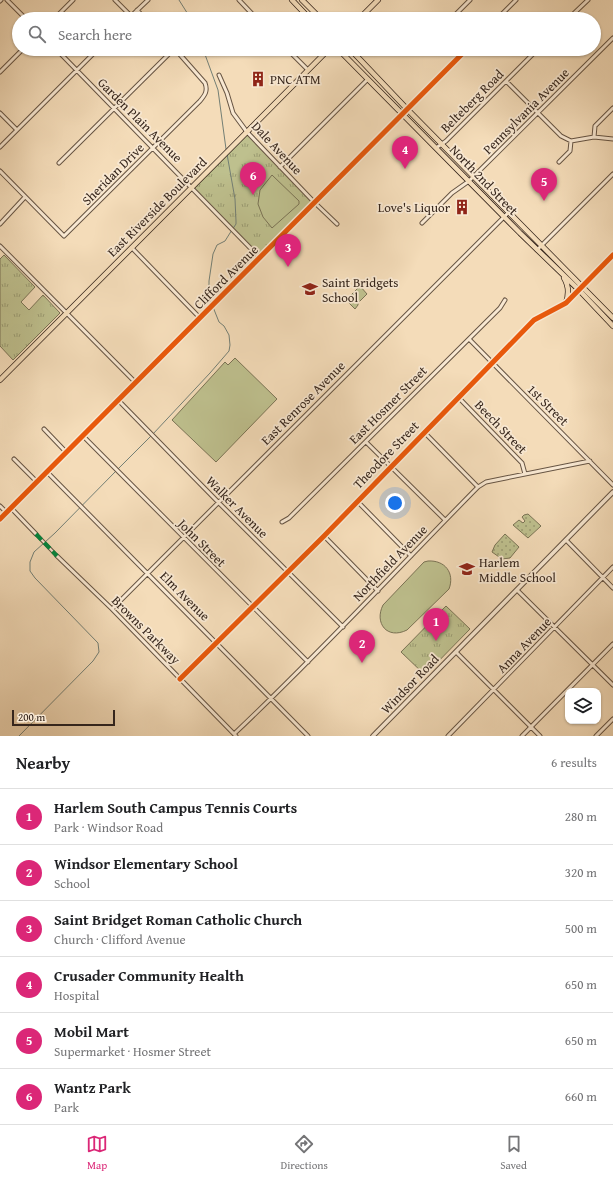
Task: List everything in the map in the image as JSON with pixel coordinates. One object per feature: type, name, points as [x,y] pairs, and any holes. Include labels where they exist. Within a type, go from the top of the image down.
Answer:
[{"type":"main road","points":[[293,0],[304,12]]},
{"type":"main road","points":[[302,0],[314,12]]},
{"type":"main road","points":[[366,12],[378,0]]},
{"type":"main road","name":"East Riverside Boulevard","points":[[0,380],[321,56]]},
{"type":"main road","name":"North 2nd Street","points":[[345,56],[562,275],[580,288],[613,318]]},
{"type":"main road","name":"North 2nd Street","points":[[357,56],[542,245],[613,326]]},
{"type":"main road","points":[[379,90],[384,85]]},
{"type":"main road","points":[[562,275],[568,289],[566,303]]},
{"type":"street","points":[[7,0],[19,12]]},
{"type":"street","points":[[61,12],[73,0]]},
{"type":"street","points":[[116,0],[127,12]]},
{"type":"street","points":[[137,10],[148,0]]},
{"type":"street","points":[[239,0],[250,12]]},
{"type":"street","points":[[458,12],[470,0]]},
{"type":"street","points":[[504,12],[516,0]]},
{"type":"street","points":[[575,12],[588,0]]},
{"type":"street","name":"Pennsylvania Avenue","points":[[601,50],[613,38]]},
{"type":"street","points":[[0,72],[16,56]]},
{"type":"street","name":"Garden Plain Avenue","points":[[63,56],[113,109],[192,187],[260,258]]},
{"type":"street","points":[[0,147],[91,56]]},
{"type":"street","points":[[59,163],[168,56]]},
{"type":"street","name":"Sheridan Drive","points":[[25,197],[64,236],[206,94],[207,90],[202,80],[181,56]]},
{"type":"street","points":[[294,56],[308,70]]},
{"type":"street","name":"Clifford Avenue","points":[[0,519],[460,56]]},
{"type":"street","name":"Belteberg Road","points":[[436,148],[446,141],[531,56]]},
{"type":"street","name":"Pennsylvania Avenue","points":[[422,224],[452,193],[469,181],[595,56]]},
{"type":"street","name":"Dale Avenue","points":[[219,75],[228,93],[233,113],[247,132],[337,224]]},
{"type":"street","points":[[280,167],[368,79]]},
{"type":"street","points":[[506,81],[561,136],[571,141],[594,137],[613,139]]},
{"type":"street","points":[[594,137],[595,126],[613,108]]},
{"type":"street","points":[[0,113],[17,130]]},
{"type":"street","points":[[559,162],[570,150],[571,141]]},
{"type":"street","points":[[0,171],[25,197],[0,224]]},
{"type":"street","points":[[537,250],[613,174]]},
{"type":"street","name":"East Renrose Avenue","points":[[112,609],[509,212]]},
{"type":"street","points":[[0,246],[136,383]]},
{"type":"street","points":[[132,248],[200,318]]},
{"type":"street","name":"Theodore Street","points":[[180,679],[287,571],[324,536],[390,466],[459,398],[534,320],[566,303],[613,255]]},
{"type":"street","name":"East Hosmer Street","points":[[282,522],[289,518],[366,442],[500,308],[505,300]]},
{"type":"street","name":"1st Street","points":[[469,339],[613,485]]},
{"type":"street","name":"Beech Street","points":[[459,398],[522,463],[525,474]]},
{"type":"street","name":"Walker Avenue","points":[[118,400],[343,626]]},
{"type":"street","points":[[44,429],[66,452]]},
{"type":"street","points":[[424,432],[478,487]]},
{"type":"street","name":"John Street","points":[[83,436],[308,662]]},
{"type":"street","points":[[366,442],[445,520]]},
{"type":"street","points":[[14,459],[37,482]]},
{"type":"street","name":"Northfield Avenue","points":[[235,735],[478,487],[486,482],[590,461]]},
{"type":"street","name":"Elm Avenue","points":[[47,472],[217,642],[308,736]]},
{"type":"street","name":"Windsor Road","points":[[373,736],[613,492]]},
{"type":"street","points":[[357,501],[411,556]]},
{"type":"street","points":[[0,506],[6,513]]},
{"type":"street","points":[[11,508],[57,556]]},
{"type":"street","points":[[324,536],[378,590]]},
{"type":"street","points":[[566,540],[613,588]]},
{"type":"street","name":"Browns Parkway","points":[[57,556],[112,609],[235,735]]},
{"type":"street","name":"Anna Avenue","points":[[448,736],[613,567]]},
{"type":"street","points":[[517,590],[613,685]]},
{"type":"street","points":[[522,736],[613,644]]},
{"type":"street","points":[[456,652],[540,736]]},
{"type":"street","points":[[596,736],[613,718]]},
{"type":"green space","points":[[247,132],[314,202],[260,258],[192,187]]},
{"type":"green space","points":[[272,175],[299,201],[299,204],[272,228],[263,217],[258,204],[260,190]]},
{"type":"green space","points":[[4,255],[35,287],[21,302],[29,310],[43,295],[60,313],[13,360],[0,346],[0,259]]},
{"type":"green space","points":[[360,286],[367,294],[358,303],[355,309],[346,300]]},
{"type":"green space","points":[[235,358],[277,399],[216,462],[172,420],[225,362],[228,365]]},
{"type":"green space","points":[[528,514],[541,526],[528,538],[513,525],[519,520],[523,523],[525,521],[522,517]]},
{"type":"green space","points":[[505,534],[519,547],[510,558],[502,559],[492,552],[495,545]]},
{"type":"green space","points":[[434,561],[444,565],[447,569],[451,578],[449,589],[407,630],[400,633],[388,631],[384,628],[380,618],[383,605],[424,562]]},
{"type":"green space","points":[[446,606],[470,629],[425,675],[401,652]]},
{"type":"waterway","points":[[179,0],[187,12]]},
{"type":"waterway","points":[[206,56],[218,90],[226,149]]},
{"type":"waterway","points":[[212,304],[209,297],[209,281],[213,254],[217,245],[225,241],[236,224],[235,199],[227,154]]},
{"type":"waterway","points":[[153,434],[229,351],[229,335],[224,326],[219,322],[213,307]]},
{"type":"waterway","points":[[118,469],[151,436]]},
{"type":"waterway","points":[[19,736],[93,661],[99,652],[98,643],[35,578],[30,571],[30,562],[34,552],[55,533],[116,471]]},
{"type":"marked path","points":[[36,534],[57,556]]},
{"type":"cycle path","points":[[0,519],[460,56]]},
{"type":"cycle path","points":[[180,679],[324,536],[534,320],[566,303],[613,255]]},
{"type":"place","name":"PNC ATM","points":[[258,79]]},
{"type":"place","name":"Crusader Community Health","points":[[405,169]]},
{"type":"place","name":"Wantz Park","points":[[253,195]]},
{"type":"place","name":"Mobil Mart","points":[[544,201]]},
{"type":"place","name":"Love's Liquor","points":[[462,207]]},
{"type":"place","name":"Saint Bridget Roman Catholic Church","points":[[288,267]]},
{"type":"place","name":"Saint Bridgets School","points":[[310,289]]},
{"type":"place","name":"Harlem Middle School","points":[[467,569]]},
{"type":"place","name":"Harlem South Campus Tennis Courts","points":[[436,641]]},
{"type":"place","name":"Windsor Elementary School","points":[[362,663]]}]
